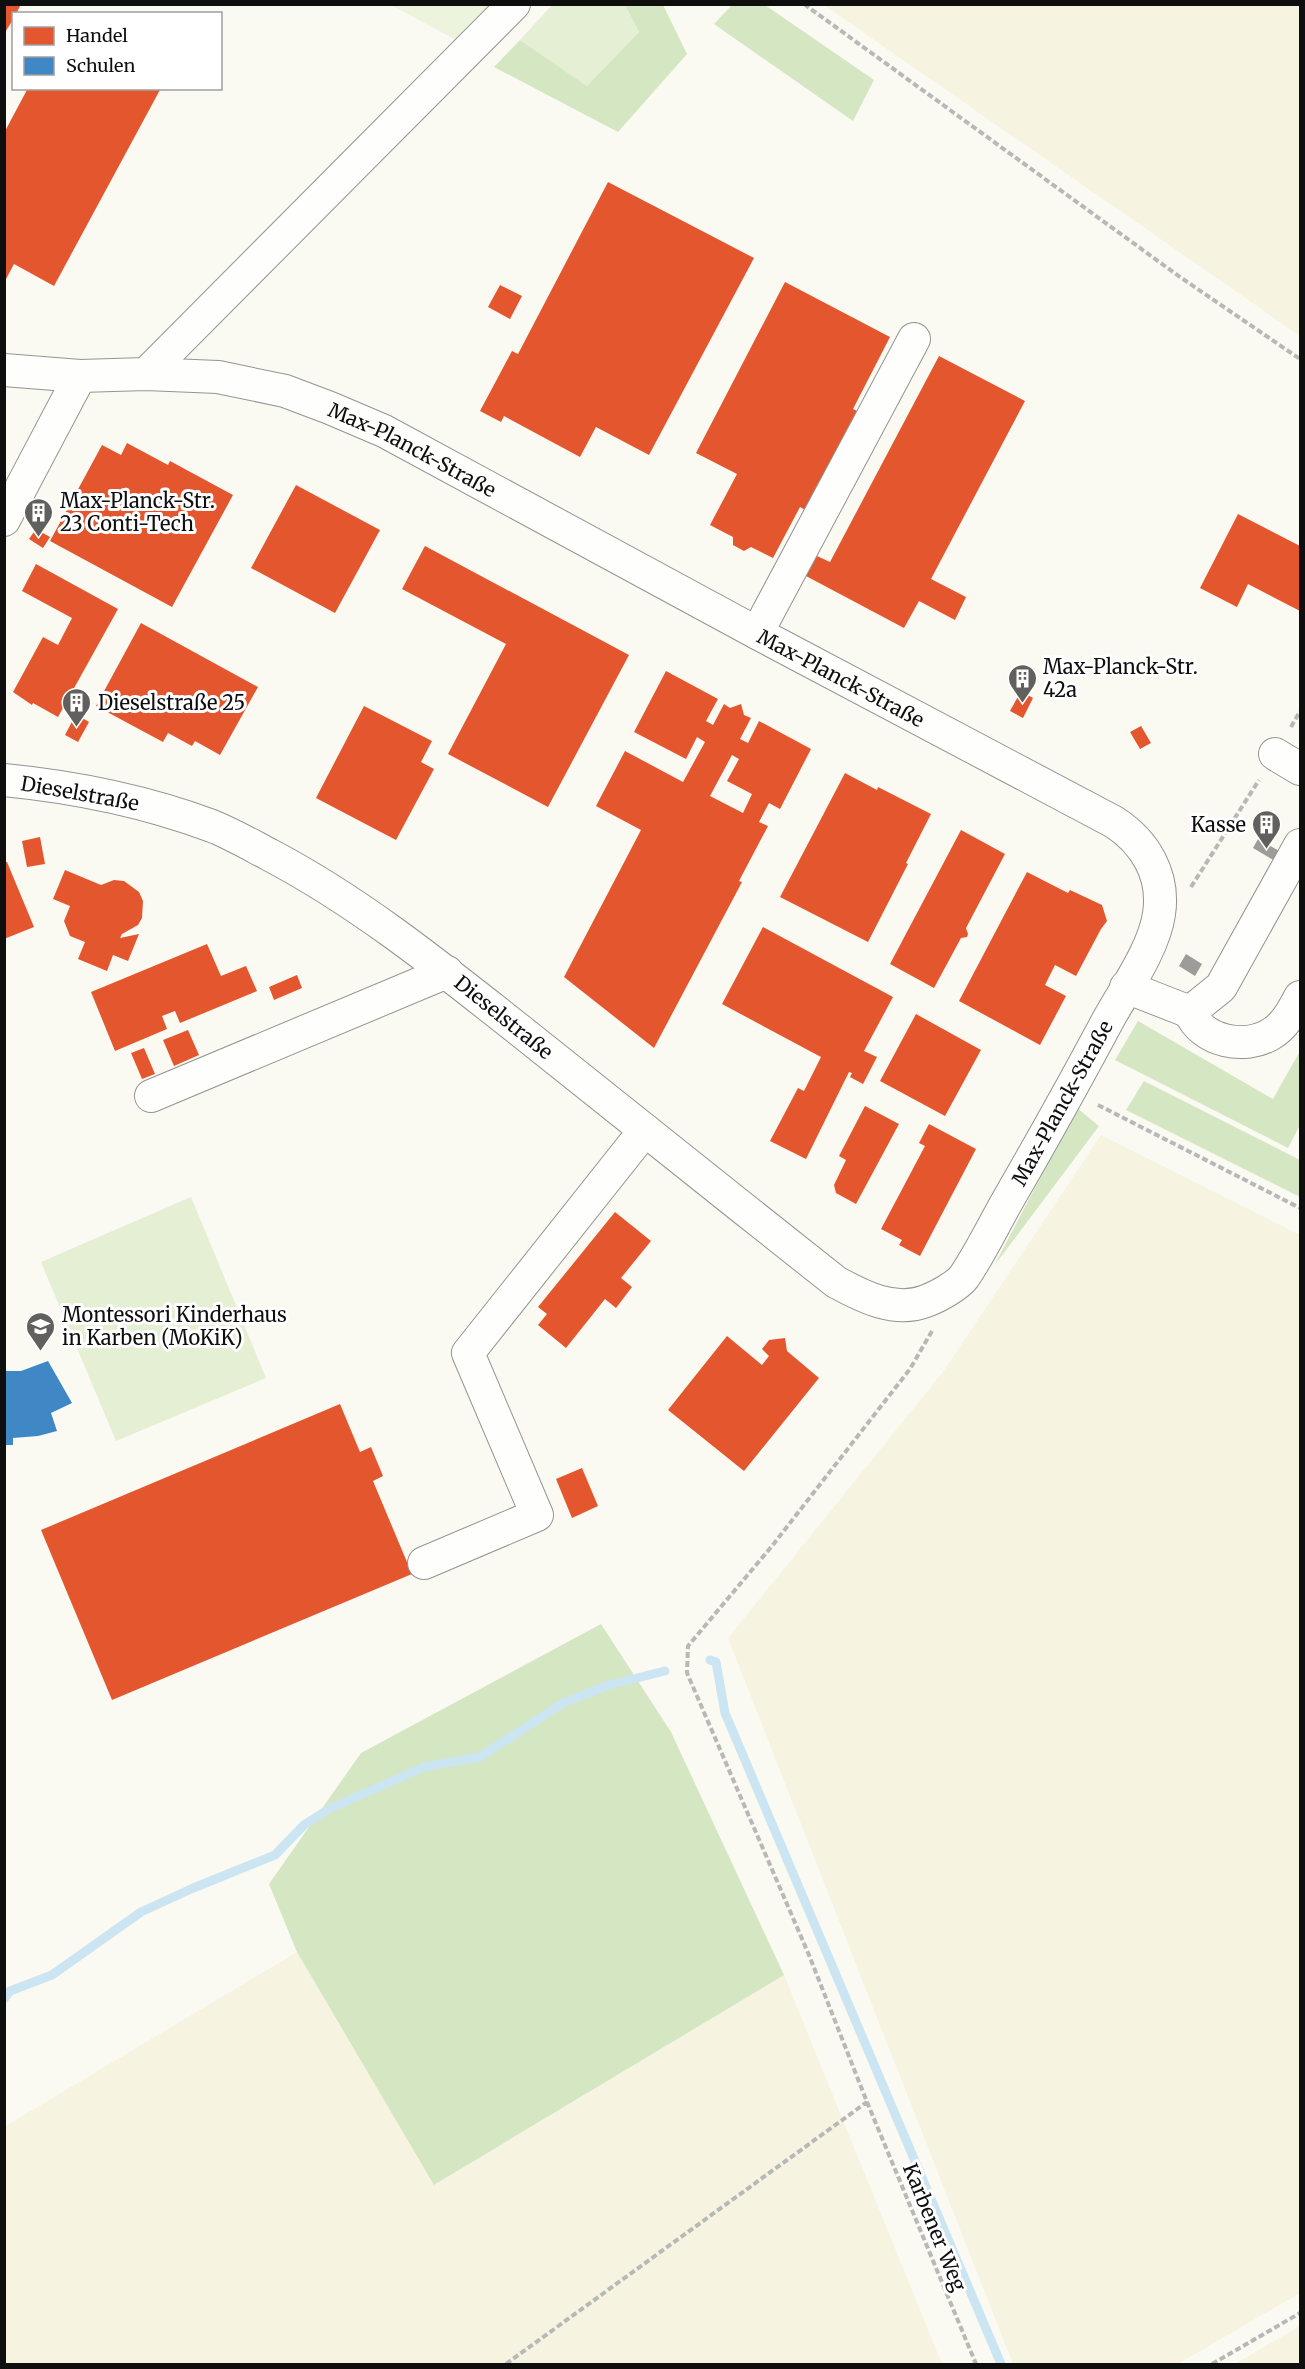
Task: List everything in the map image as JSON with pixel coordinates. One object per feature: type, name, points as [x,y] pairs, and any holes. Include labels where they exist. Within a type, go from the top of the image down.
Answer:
[{"type":"street","points":[[146,374],[514,4]]},
{"type":"street","points":[[757,633],[914,339]]},
{"type":"street","name":"Max-Planck-Straße","points":[[4,370],[80,376],[146,374],[218,377],[285,391],[330,408],[394,436],[757,633],[1114,822],[1134,835],[1152,865],[1160,893],[1159,915],[1149,944],[1070,1091],[962,1279]]},
{"type":"street","points":[[4,520],[80,376]]},
{"type":"street","name":"Dieselstraße","points":[[4,780],[70,787],[116,796],[214,827],[294,867],[376,919],[447,972],[836,1282],[856,1294],[884,1303],[914,1305],[928,1301],[962,1279]]},
{"type":"street","points":[[1190,1012],[1221,987],[1300,845]]},
{"type":"street","points":[[151,1096],[447,972]]},
{"type":"street","points":[[1126,987],[1190,1012],[1194,1023],[1220,1040],[1238,1042],[1270,1035],[1281,1027],[1300,997]]},
{"type":"street","points":[[424,1563],[537,1515],[468,1353],[645,1130]]},
{"type":"path","points":[[804,4],[1180,277],[1300,359]]},
{"type":"path","points":[[1190,888],[1288,762],[1300,711]]},
{"type":"path","points":[[1070,1091],[1300,1208]]},
{"type":"path","name":"Karbener Weg","points":[[933,1329],[903,1379],[772,1546],[688,1646],[687,1673],[809,1955],[867,2102],[976,2364]]},
{"type":"path","points":[[506,2364],[867,2102]]},
{"type":"path","points":[[1212,2364],[1300,2313]]},
{"type":"shaded area","points":[[824,5],[1300,5],[1300,336]]},
{"type":"shaded area","points":[[1101,1135],[1300,1235],[1300,2293],[1178,2364],[1013,2364],[728,1638],[943,1372]]},
{"type":"shaded area","points":[[297,1952],[435,2185],[784,1975],[942,2364],[5,2364],[4,2127]]},
{"type":"shaded area","points":[[1300,2326],[1300,2364],[1235,2364]]},
{"type":"green space","points":[[391,5],[492,5],[458,41]]},
{"type":"green space","points":[[552,5],[625,5],[639,32],[587,86],[520,40]]},
{"type":"green space","points":[[625,5],[663,5],[687,54],[618,132],[494,67],[520,40],[587,86],[639,32]]},
{"type":"green space","points":[[732,5],[765,5],[874,80],[853,121],[714,24]]},
{"type":"green space","points":[[1138,1021],[1273,1099],[1300,1051],[1300,1125],[1288,1148],[1115,1060]]},
{"type":"green space","points":[[1144,1081],[1300,1160],[1300,1197],[1126,1110]]},
{"type":"green space","points":[[1077,1108],[1099,1126],[994,1266]]},
{"type":"green space","points":[[191,1197],[266,1378],[116,1441],[41,1262]]},
{"type":"green space","points":[[601,1624],[671,1732],[784,1975],[434,2185],[297,1952],[269,1884],[361,1753]]},
{"type":"building: Handel","points":[[4,4],[21,4],[17,12],[12,12],[12,21],[4,34]]},
{"type":"building: Handel","points":[[27,90],[160,90],[54,286],[14,264],[4,283],[4,133]]},
{"type":"building: Handel","points":[[608,182],[754,258],[649,455],[596,427],[580,457],[504,416],[501,422],[480,411],[512,351],[518,354]]},
{"type":"building: Handel","points":[[785,282],[890,337],[853,409],[857,411],[805,510],[800,507],[773,558],[751,547],[744,551],[733,545],[733,537],[710,525],[737,474],[696,453]]},
{"type":"building: Handel","points":[[500,285],[522,296],[510,319],[488,307]]},
{"type":"building: Handel","points":[[939,356],[1025,401],[931,579],[966,597],[955,620],[919,601],[904,628],[806,576],[817,556],[830,562]]},
{"type":"building: Handel","points":[[127,443],[168,465],[170,461],[233,495],[172,607],[50,541],[102,445],[121,455]]},
{"type":"building: Handel","points":[[296,485],[380,530],[335,613],[251,568]]},
{"type":"building: Handel","points":[[1238,514],[1300,546],[1300,611],[1248,584],[1237,607],[1200,588]]},
{"type":"building: Handel","name":"Max-Planck-Str. 23 Conti-Tech","points":[[36,529],[50,537],[43,548],[29,539]]},
{"type":"building: Handel","points":[[425,546],[629,655],[548,807],[448,754],[506,644],[402,589]]},
{"type":"building: Handel","points":[[36,564],[118,609],[58,717],[33,703],[32,705],[13,692],[43,637],[58,645],[72,618],[22,591]]},
{"type":"building: Handel","points":[[141,623],[258,687],[220,755],[195,741],[192,746],[168,733],[163,742],[96,706]]},
{"type":"building: Handel","points":[[666,671],[718,699],[706,721],[713,725],[724,704],[730,708],[741,704],[744,715],[751,718],[740,739],[748,743],[759,721],[811,749],[780,809],[769,803],[759,822],[768,826],[739,881],[742,882],[654,1048],[564,977],[641,830],[596,806],[625,751],[683,782],[705,742],[697,737],[686,759],[634,732]],"holes":[[[732,755],[739,759],[727,781],[752,794],[743,813],[710,796]]]},
{"type":"building: Handel","name":"Max-Planck-Str. 42a","points":[[1021,691],[1033,698],[1023,718],[1010,711]]},
{"type":"building: Handel","points":[[364,706],[432,741],[421,762],[434,769],[396,840],[316,798]]},
{"type":"building: Handel","name":"Dieselstraße 25","points":[[76,714],[89,722],[78,742],[65,735]]},
{"type":"building: Handel","points":[[1141,726],[1151,743],[1140,749],[1130,732]]},
{"type":"building: Handel","points":[[845,773],[931,814],[868,942],[780,897]]},
{"type":"building: Handel","points":[[961,830],[1005,854],[966,928],[967,937],[961,938],[934,988],[890,964]]},
{"type":"building: Handel","points":[[40,837],[45,864],[27,867],[22,841]]},
{"type":"building: Handel","points":[[4,862],[7,862],[34,927],[4,939]]},
{"type":"building: Handel","points":[[65,870],[101,885],[114,880],[124,881],[139,892],[143,901],[142,918],[138,925],[122,934],[120,938],[139,934],[128,961],[113,955],[107,971],[78,959],[85,942],[70,936],[64,921],[70,906],[53,899]]},
{"type":"building: Handel","points":[[1027,872],[1068,893],[1070,890],[1102,905],[1107,921],[1076,976],[1055,965],[1045,985],[1066,996],[1040,1045],[959,1001]]},
{"type":"building: Handel","points":[[763,927],[893,997],[864,1051],[877,1057],[863,1084],[850,1077],[852,1073],[849,1072],[806,1159],[770,1141],[798,1088],[804,1091],[821,1057],[722,1004]]},
{"type":"building: Handel","points":[[207,944],[221,976],[246,966],[257,991],[180,1023],[175,1011],[162,1016],[167,1029],[115,1051],[91,992]]},
{"type":"building: Handel","points":[[297,975],[302,988],[274,1000],[269,987]]},
{"type":"building: Handel","points":[[916,1014],[981,1050],[945,1116],[880,1081]]},
{"type":"building: Handel","points":[[188,1030],[199,1055],[174,1066],[163,1040]]},
{"type":"building: Handel","points":[[144,1048],[155,1074],[142,1079],[131,1053]]},
{"type":"building: Handel","points":[[865,1106],[899,1124],[856,1204],[836,1193],[834,1185],[846,1160],[839,1156]]},
{"type":"building: Handel","points":[[929,1124],[976,1149],[920,1256],[899,1245],[902,1240],[881,1229],[925,1146],[919,1143]]},
{"type":"building: Handel","points":[[615,1212],[651,1241],[621,1278],[632,1287],[616,1308],[605,1299],[566,1348],[538,1325],[547,1314],[538,1307]]},
{"type":"building: Handel","points":[[727,1336],[762,1365],[769,1356],[762,1349],[769,1340],[785,1338],[787,1351],[819,1378],[744,1471],[668,1410]]},
{"type":"building: Handel","points":[[340,1404],[360,1452],[371,1447],[383,1476],[373,1481],[412,1574],[112,1700],[41,1530]]},
{"type":"building: Handel","points":[[582,1468],[598,1506],[572,1518],[556,1479]]},
{"type":"building: Schulen","name":"Montessori Kinderhaus in Karben (MoKiK)","points":[[48,1361],[72,1403],[51,1413],[57,1431],[38,1436],[13,1438],[13,1445],[4,1445],[4,1371],[21,1371]]},
{"type":"building: Sonstige","name":"Kasse","points":[[1258,839],[1281,852],[1275,861],[1253,848]]},
{"type":"building: Sonstige","points":[[1186,954],[1202,964],[1195,976],[1179,966]]},
{"type":"waterway","points":[[710,1660],[716,1662],[725,1713],[1001,2364]]},
{"type":"waterway","points":[[4,1999],[10,1991],[52,1975],[141,1912],[275,1855],[304,1825],[329,1809],[424,1767],[480,1757],[563,1703],[609,1685],[665,1671]]},
{"type":"place","name":"Max-Planck-Str. 23 Conti-Tech","points":[[39,538]]},
{"type":"place","name":"Max-Planck-Str. 42a","points":[[1022,704]]},
{"type":"place","name":"Dieselstraße 25","points":[[77,728]]},
{"type":"place","name":"Kasse","points":[[1267,850]]},
{"type":"place","name":"Montessori Kinderhaus in Karben (MoKiK)","points":[[41,1352]]}]
